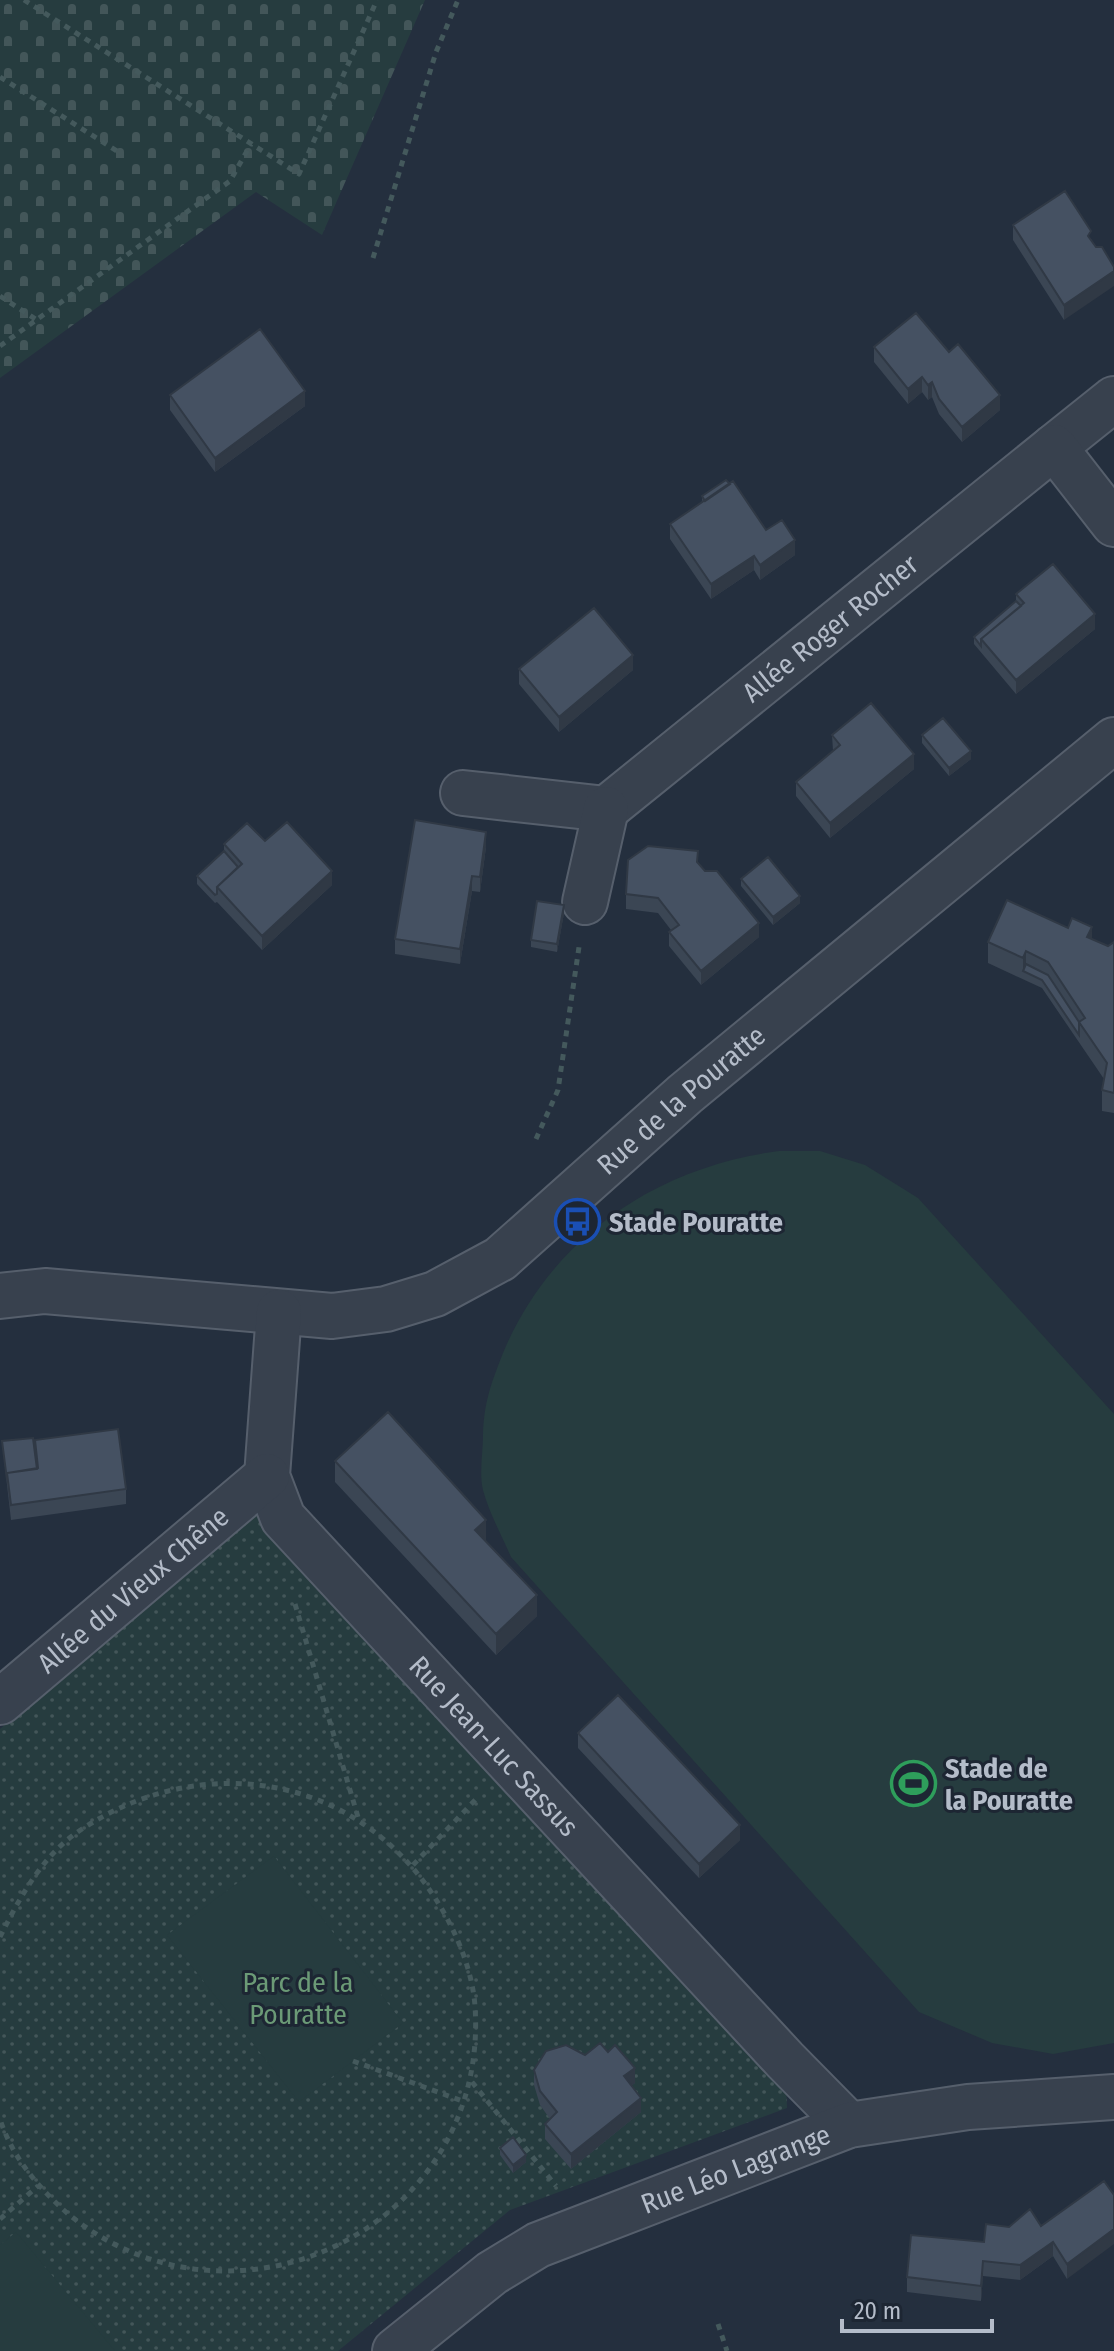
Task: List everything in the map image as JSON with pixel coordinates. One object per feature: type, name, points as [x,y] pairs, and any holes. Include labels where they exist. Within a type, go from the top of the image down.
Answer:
[{"type":"street","name":"Allée Roger Rocher","points":[[606,809],[1114,399]]},
{"type":"street","points":[[1054,447],[1114,524]]},
{"type":"street","name":"Rue de la Pouratte","points":[[0,1296],[45,1291],[158,1298],[332,1316],[386,1309],[435,1294],[500,1259],[685,1094],[1114,740]]},
{"type":"street","points":[[463,793],[606,809],[585,902]]},
{"type":"street","name":"Rue Jean-Luc Sassus","points":[[279,1312],[267,1476],[283,1518],[510,1765],[849,2125]]},
{"type":"street","name":"Allée du Vieux Chêne","points":[[0,1702],[267,1476]]},
{"type":"street","name":"Rue Léo Lagrange","points":[[395,2351],[492,2273],[538,2245],[849,2125],[968,2107],[1114,2097]]},
{"type":"path","points":[[24,0],[299,174],[377,0]]},
{"type":"path","points":[[373,258],[436,52],[458,0]]},
{"type":"path","points":[[0,77],[117,151]]},
{"type":"path","points":[[0,346],[230,181],[251,144]]},
{"type":"path","points":[[0,296],[37,320]]},
{"type":"path","points":[[536,1139],[558,1090],[585,902]]},
{"type":"path","points":[[293,1598],[358,1818]]},
{"type":"path","points":[[413,1865],[510,1765]]},
{"type":"path","points":[[0,1937],[28,1883],[79,1831],[144,1795],[217,1781],[290,1789],[358,1818],[413,1865],[455,1930],[475,2004],[471,2081],[465,2102],[433,2170],[380,2225],[313,2262],[239,2277],[164,2268],[94,2237],[38,2186],[4,2133],[0,2119]]},
{"type":"path","points":[[353,2061],[465,2102]]},
{"type":"path","points":[[471,2081],[588,2225]]},
{"type":"path","points":[[0,2219],[38,2186]]},
{"type":"path","points":[[718,2324],[727,2351]]},
{"type":"green space","points":[[0,0],[425,0],[322,235],[256,192],[0,378]]},
{"type":"green space","name":"Stade de la Pouratte","points":[[779,1151],[820,1151],[865,1165],[918,1198],[1114,1414],[1114,2043],[1053,2054],[992,2043],[919,2012],[511,1557],[489,1507],[481,1470],[489,1393],[503,1353],[524,1312],[549,1275],[579,1243],[613,1215],[650,1192],[691,1173]]},
{"type":"green space","name":"Parc de la Pouratte","points":[[253,1512],[786,2084],[787,2108],[510,2210],[338,2351],[0,2351],[0,1729]]},
{"type":"green space","points":[[274,1856],[403,2023],[299,2102],[167,1935]]},
{"type":"green space","points":[[16,2232],[115,2351],[0,2351],[0,2245]]},
{"type":"building","points":[[1065,191],[1091,231],[1088,236],[1096,247],[1102,247],[1114,271],[1064,305],[1013,225]]},
{"type":"building","points":[[916,313],[949,352],[958,344],[1000,395],[962,427],[939,399],[932,382],[928,385],[922,377],[908,389],[874,347]]},
{"type":"building","points":[[260,329],[305,391],[215,458],[170,395]]},
{"type":"building","points":[[726,480],[730,484],[705,501],[702,496]]},
{"type":"building","points":[[733,481],[766,530],[782,520],[795,540],[760,565],[754,556],[711,584],[670,524]]},
{"type":"building","points":[[1053,564],[1095,614],[1016,680],[981,639],[1024,603],[1016,594]]},
{"type":"building","points":[[1016,601],[1021,606],[981,639],[981,646],[974,637]]},
{"type":"building","points":[[594,608],[633,655],[559,717],[519,669]]},
{"type":"building","points":[[871,703],[914,754],[830,823],[796,782],[840,745],[832,735]]},
{"type":"building","points":[[943,718],[971,751],[949,768],[922,735]]},
{"type":"building","points":[[415,820],[486,832],[480,877],[472,876],[460,949],[395,939]]},
{"type":"building","points":[[287,822],[332,871],[262,936],[217,887],[242,864],[224,844],[247,823],[265,841]]},
{"type":"building","points":[[648,846],[698,851],[697,862],[705,871],[717,871],[759,923],[701,971],[669,932],[679,925],[658,898],[626,894],[628,860]]},
{"type":"building","points":[[224,851],[238,867],[217,887],[215,895],[197,876]]},
{"type":"building","points":[[768,857],[800,896],[773,917],[741,879]]},
{"type":"building","points":[[1007,900],[1068,928],[1072,918],[1092,927],[1087,937],[1108,946],[1114,942],[1114,1093],[1102,1090],[1107,1063],[1079,1022],[1085,1018],[1048,962],[1026,951],[1023,958],[988,942]]},
{"type":"building","points":[[537,901],[564,905],[557,944],[531,940]]},
{"type":"building","points":[[1026,964],[1048,975],[1079,1022],[1079,1035],[1042,980],[1023,971]]},
{"type":"building","points":[[388,1412],[486,1520],[475,1530],[537,1595],[496,1634],[335,1461]]},
{"type":"building","points":[[118,1429],[126,1489],[11,1505],[7,1473],[38,1468],[35,1440]]},
{"type":"building","points":[[33,1438],[37,1469],[7,1473],[7,1480],[2,1441]]},
{"type":"building","points":[[618,1695],[740,1825],[699,1864],[578,1733]]},
{"type":"building","points":[[600,2043],[608,2052],[615,2045],[635,2068],[624,2076],[641,2098],[571,2154],[545,2124],[557,2112],[540,2091],[534,2070],[546,2051],[566,2045],[585,2055]]},
{"type":"building","points":[[513,2137],[526,2155],[513,2165],[500,2148]]},
{"type":"building","points":[[1104,2181],[1114,2195],[1114,2229],[1067,2264],[1053,2242],[1020,2265],[983,2261],[981,2286],[907,2277],[911,2235],[984,2242],[986,2224],[1009,2227],[1030,2209],[1041,2226]]},
{"type":"place","name":"Stade Pouratte","points":[[578,1222]]},
{"type":"place","name":"Stade de la Pouratte","points":[[914,1784]]}]
